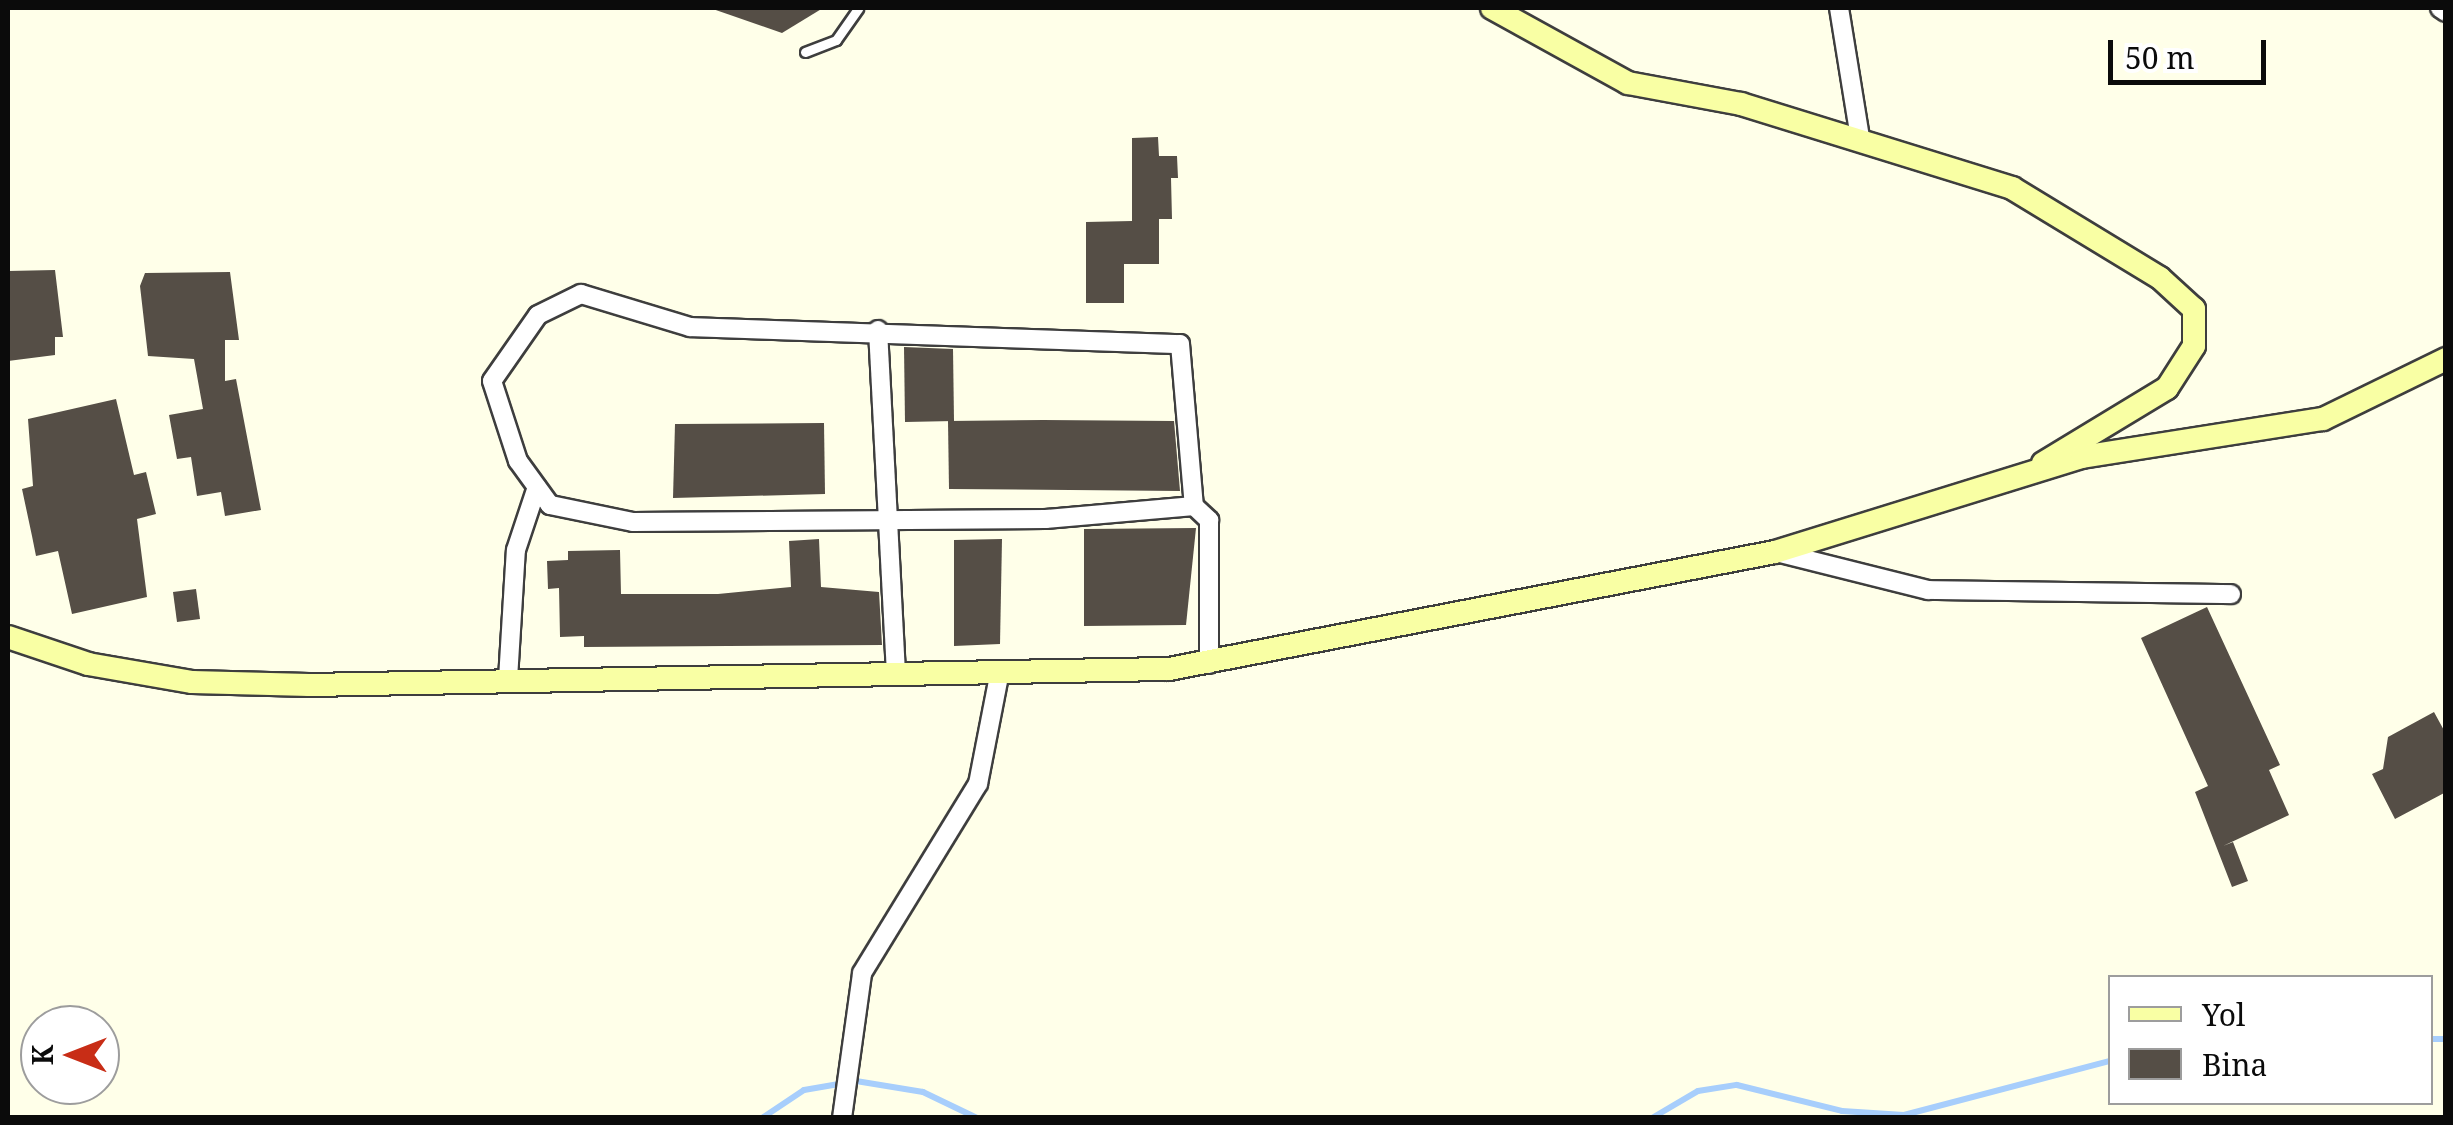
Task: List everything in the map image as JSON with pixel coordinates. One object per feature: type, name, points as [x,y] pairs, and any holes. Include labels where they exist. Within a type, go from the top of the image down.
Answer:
[{"type":"street","points":[[1492,8],[1628,82],[1860,137],[2012,188],[2194,309],[2194,346],[2167,388],[2028,474]]},
{"type":"street","points":[[1839,8],[1860,137]]},
{"type":"street","points":[[1194,506],[885,522],[634,522],[550,505],[537,486],[492,381],[538,315],[580,294],[690,328],[878,330],[1180,344],[1194,506],[1209,520],[1209,664]]},
{"type":"street","points":[[878,330],[885,522],[896,671]]},
{"type":"street","points":[[8,637],[88,664],[192,682],[1000,672],[1209,664],[1776,552],[2028,474],[2323,419],[2446,359]]},
{"type":"street","points":[[508,679],[516,550],[537,486]]},
{"type":"street","points":[[1776,552],[1928,590],[2230,594]]},
{"type":"street","points":[[842,1118],[847,1044],[871,954],[948,844],[986,766],[1000,672]]},
{"type":"lane","points":[[806,52],[836,40],[858,8]]},
{"type":"building","points":[[710,8],[823,8],[782,33]]},
{"type":"building","points":[[1158,137],[1159,156],[1177,156],[1178,178],[1171,178],[1172,219],[1159,219],[1159,264],[1124,264],[1124,303],[1086,303],[1086,222],[1132,221],[1132,138]]},
{"type":"building","points":[[55,270],[63,337],[55,337],[55,355],[8,361],[8,271]]},
{"type":"building","points":[[230,272],[239,340],[225,340],[225,381],[236,379],[261,510],[225,516],[221,492],[197,496],[191,457],[177,459],[169,415],[203,409],[194,359],[148,356],[140,286],[145,273]]},
{"type":"building","points":[[904,347],[953,349],[954,421],[905,422]]},
{"type":"building","points":[[116,399],[134,475],[146,472],[156,514],[137,519],[147,597],[72,614],[58,551],[36,556],[22,489],[33,486],[28,419]]},
{"type":"building","points":[[948,421],[1174,421],[1180,491],[949,489]]},
{"type":"building","points":[[824,423],[825,494],[673,498],[675,424]]},
{"type":"building","points":[[1196,528],[1186,625],[1084,626],[1084,529]]},
{"type":"building","points":[[819,539],[821,587],[879,592],[882,645],[584,647],[584,636],[560,637],[559,588],[548,589],[547,561],[568,560],[568,551],[620,550],[621,594],[718,594],[791,587],[789,541]]},
{"type":"building","points":[[1002,539],[1000,644],[954,646],[954,540]]},
{"type":"building","points":[[196,589],[200,619],[177,622],[173,592]]},
{"type":"building","points":[[2207,607],[2280,765],[2269,770],[2289,815],[2223,846],[2233,842],[2248,881],[2232,887],[2195,792],[2208,786],[2141,638]]},
{"type":"building","points":[[2434,712],[2446,734],[2446,792],[2395,819],[2372,774],[2383,769],[2388,737]]},
{"type":"waterway","points":[[2433,1039],[2446,1039]]},
{"type":"waterway","points":[[1652,1118],[1698,1091],[1737,1085],[1842,1111],[1904,1115],[2108,1062]]},
{"type":"waterway","points":[[762,1118],[804,1090],[856,1081],[923,1092],[977,1118]]}]
